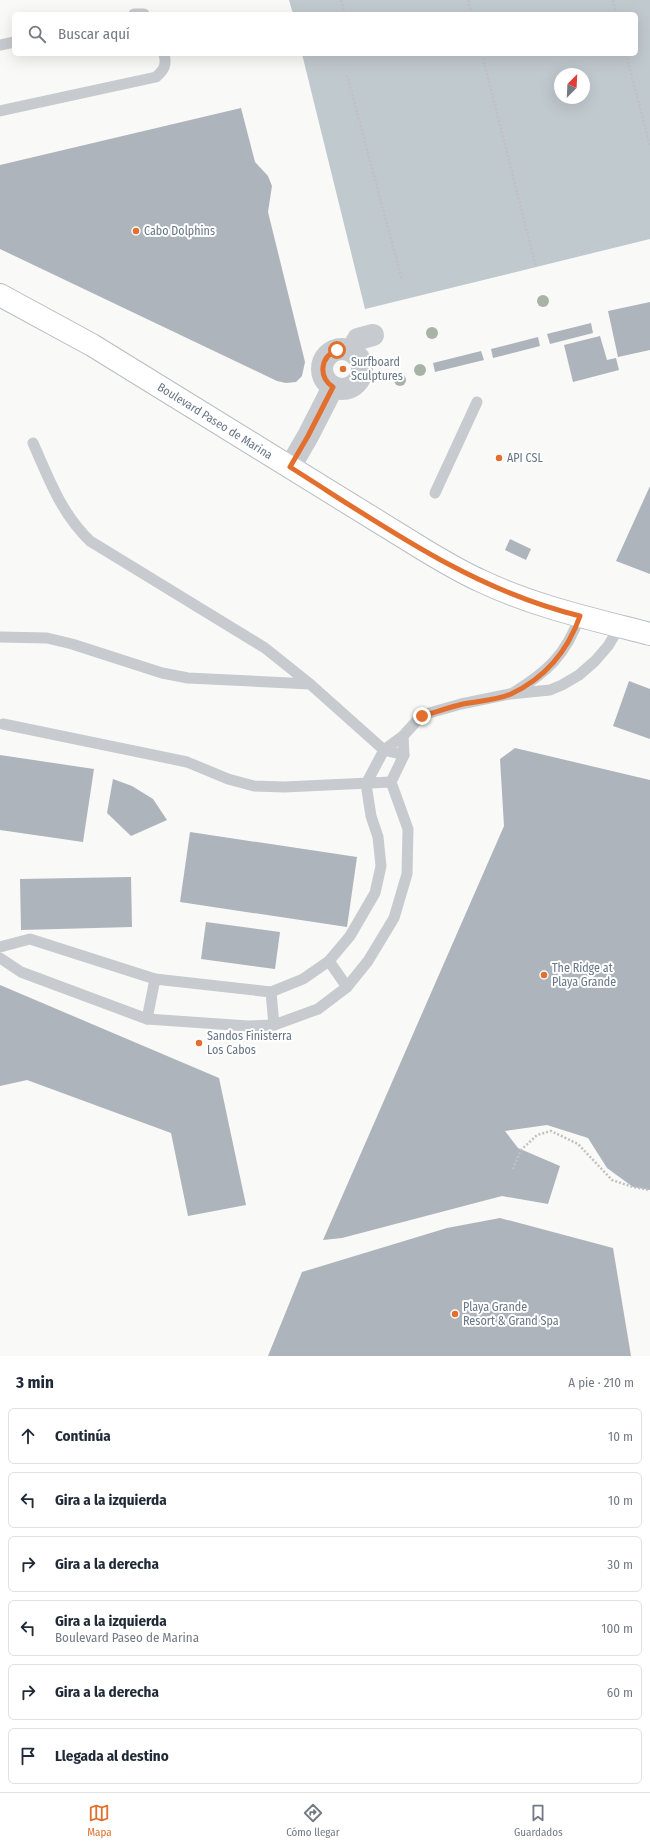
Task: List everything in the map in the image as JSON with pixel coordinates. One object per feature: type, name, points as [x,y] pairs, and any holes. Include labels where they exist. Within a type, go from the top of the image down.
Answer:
[{"type":"main road","name":"Boulevard Paseo de Marina","points":[[0,296],[92,345],[462,572],[522,598],[580,616],[650,634]]},
{"type":"street","points":[[290,467],[333,387],[326,381],[323,373],[325,359],[329,354],[337,350],[351,352],[358,339],[373,336]]},
{"type":"lane","points":[[0,45],[12,42]]},
{"type":"lane","points":[[0,111],[156,78],[164,70],[166,61],[165,56]]},
{"type":"lane","points":[[435,492],[477,402]]},
{"type":"lane","points":[[33,443],[61,505],[75,527],[90,541],[265,648],[310,684],[384,750],[404,755]]},
{"type":"lane","points":[[510,694],[536,679],[557,658],[568,642],[580,616]]},
{"type":"lane","points":[[0,947],[30,939],[155,979],[271,992],[303,979],[329,961],[350,936],[375,893],[381,866],[378,837],[371,816],[366,784],[384,750],[403,736],[422,716],[461,704],[510,694],[550,690],[570,680],[586,669],[602,654],[620,626]]},
{"type":"lane","points":[[0,637],[47,638],[72,644],[162,673],[188,678],[310,684]]},
{"type":"lane","points":[[3,724],[187,762],[228,779],[254,786],[284,787],[391,782]]},
{"type":"lane","points":[[0,958],[21,972],[147,1019],[248,1026],[274,1025],[318,1009],[347,987],[368,961],[394,918],[407,874],[408,829],[391,782],[404,755],[403,736]]},
{"type":"lane","points":[[329,961],[347,987]]},
{"type":"lane","points":[[147,1019],[155,979]]},
{"type":"lane","points":[[271,992],[274,1025]]},
{"type":"path","points":[[341,0],[344,12]]},
{"type":"path","points":[[468,0],[471,12]]},
{"type":"path","points":[[613,0],[616,12]]},
{"type":"path","points":[[483,56],[536,267]]},
{"type":"path","points":[[627,56],[650,146]]},
{"type":"path","points":[[347,74],[402,280]]},
{"type":"path","points":[[513,1169],[521,1150],[537,1135],[550,1131],[578,1144],[612,1180],[633,1187],[650,1190]]},
{"type":"shaded area","points":[[289,0],[650,0],[650,239],[365,309],[302,56],[638,56],[638,12],[292,12]]},
{"type":"building","name":"Cabo Dolphins","points":[[241,108],[255,162],[268,176],[272,186],[268,212],[305,362],[302,376],[296,382],[286,383],[277,381],[0,249],[0,165]]},
{"type":"building","points":[[650,302],[650,350],[618,357],[608,311]]},
{"type":"building","points":[[591,323],[593,333],[550,344],[547,334]]},
{"type":"building","points":[[600,336],[607,360],[616,358],[619,370],[573,382],[564,345]]},
{"type":"building","points":[[538,337],[540,346],[493,358],[491,349]]},
{"type":"building","points":[[481,351],[484,360],[435,372],[433,363]]},
{"type":"building","points":[[650,486],[650,574],[616,561]]},
{"type":"building","points":[[510,539],[531,549],[526,560],[505,550]]},
{"type":"building","points":[[629,681],[650,689],[650,739],[613,726]]},
{"type":"building","name":"The Ridge at Playa Grande","points":[[515,748],[650,780],[650,1190],[633,1187],[607,1168],[588,1138],[547,1125],[505,1131],[518,1148],[560,1166],[548,1204],[502,1196],[342,1238],[323,1240],[504,826],[500,759]]},
{"type":"building","points":[[0,755],[94,769],[83,842],[0,830]]},
{"type":"building","points":[[113,779],[132,786],[153,799],[167,820],[131,836],[107,813]]},
{"type":"building","points":[[190,832],[357,857],[347,927],[180,902]]},
{"type":"building","points":[[131,877],[132,927],[21,930],[20,879]]},
{"type":"building","points":[[206,922],[280,932],[275,969],[201,959]]},
{"type":"building","points":[[0,985],[219,1078],[246,1205],[188,1216],[171,1133],[27,1080],[0,1086]]},
{"type":"building","name":"Playa Grande Resort & Grand Spa","points":[[500,1218],[613,1248],[631,1356],[268,1356],[302,1272],[447,1228]]},
{"type":"place","name":"Cabo Dolphins","points":[[136,231]]},
{"type":"place","name":"Surfboard Sculptures","points":[[343,369]]},
{"type":"place","name":"API CSL","points":[[499,458]]},
{"type":"place","name":"The Ridge at Playa Grande","points":[[544,975]]},
{"type":"place","name":"Sandos Finisterra Los Cabos","points":[[199,1043]]},
{"type":"place","name":"Playa Grande Resort & Grand Spa","points":[[455,1314]]},
{"type":"route","points":[[337,350],[329,354],[323,363],[322,368],[325,379],[333,387],[290,467],[462,572],[522,598],[580,616],[563,650],[551,666],[536,679],[510,694],[461,704],[422,716]]}]
